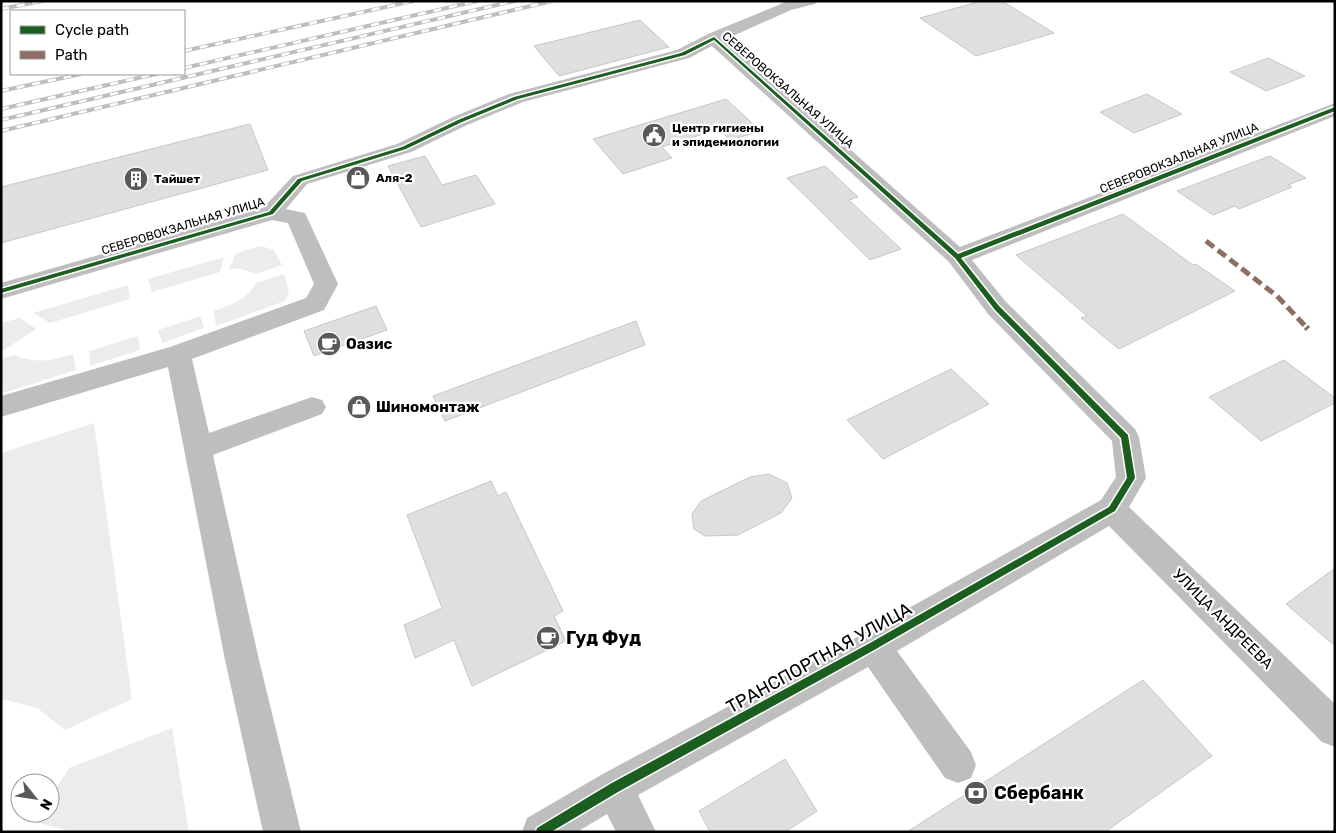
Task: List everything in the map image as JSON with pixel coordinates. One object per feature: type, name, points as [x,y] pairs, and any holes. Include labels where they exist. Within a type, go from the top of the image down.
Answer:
[{"type":"street","name":"СЕВЕРОВОКЗАЛЬНАЯ УЛИЦА","points":[[1,291],[271,213],[300,180],[404,148],[460,121],[516,98],[682,54],[785,7],[809,1]]},
{"type":"street","name":"СЕВЕРОВОКЗАЛЬНАЯ УЛИЦА","points":[[714,38],[957,257],[1335,109]]},
{"type":"street","points":[[1,408],[178,354],[315,304],[326,284],[298,218],[271,213]]},
{"type":"street","points":[[957,257],[998,308],[1126,437],[1130,478],[1112,509]]},
{"type":"street","points":[[178,354],[197,450],[282,832]]},
{"type":"street","points":[[197,450],[312,407]]},
{"type":"street","name":"ТРАНСПОРТНАЯ УЛИЦА","points":[[541,832],[614,788],[873,646],[1112,509]]},
{"type":"street","name":"УЛИЦА АНДРЕЕВА","points":[[1112,509],[1335,729]]},
{"type":"street","points":[[873,646],[958,765]]},
{"type":"street","points":[[614,788],[637,832]]},
{"type":"shaded area","points":[[261,246],[274,250],[282,265],[256,274],[241,269],[229,269],[236,253]]},
{"type":"shaded area","points":[[224,257],[220,272],[152,292],[148,279]]},
{"type":"shaded area","points":[[284,274],[289,291],[285,301],[216,326],[214,311],[233,304],[244,297],[253,289],[256,283]]},
{"type":"shaded area","points":[[128,285],[130,299],[50,323],[33,313]]},
{"type":"shaded area","points":[[201,316],[204,328],[162,343],[158,330]]},
{"type":"shaded area","points":[[20,318],[36,329],[1,352],[1,323]]},
{"type":"shaded area","points":[[138,336],[140,350],[90,366],[89,351]]},
{"type":"shaded area","points":[[73,354],[76,370],[6,392],[1,391],[1,359],[14,355],[30,360],[44,360]]},
{"type":"shaded area","points":[[94,423],[132,699],[65,730],[37,708],[6,700],[1,701],[1,453]]},
{"type":"shaded area","points":[[172,728],[189,832],[74,832],[38,823],[60,823],[60,782],[69,768]]},
{"type":"building","points":[[981,1],[1002,1],[1054,33],[976,56],[920,18]]},
{"type":"building","points":[[640,20],[669,47],[559,76],[534,46]]},
{"type":"building","points":[[1268,58],[1305,76],[1266,91],[1230,72]]},
{"type":"building","points":[[1147,94],[1182,114],[1134,133],[1100,112]]},
{"type":"building","name":"Центр гигиены и эпидемиологии","points":[[726,99],[761,131],[730,140],[719,129],[662,147],[672,158],[623,174],[593,139]]},
{"type":"building","name":"Тайшет","points":[[250,124],[268,170],[1,243],[1,187]]},
{"type":"building","points":[[425,156],[442,185],[476,175],[495,204],[421,227],[388,166]]},
{"type":"building","points":[[1270,156],[1306,178],[1288,185],[1292,187],[1239,209],[1235,206],[1213,215],[1177,191]]},
{"type":"building","points":[[825,166],[858,197],[849,200],[901,249],[870,260],[787,178]]},
{"type":"building","points":[[1123,214],[1193,265],[1196,264],[1235,291],[1119,349],[1081,318],[1087,316],[1016,255]]},
{"type":"building","name":"Оазис","points":[[376,306],[387,330],[314,356],[304,331]]},
{"type":"building","points":[[636,321],[645,345],[445,421],[433,396]]},
{"type":"building","points":[[1284,360],[1335,398],[1335,403],[1261,441],[1209,397]]},
{"type":"building","points":[[951,369],[989,404],[883,459],[847,420]]},
{"type":"building","points":[[769,474],[787,483],[792,498],[781,513],[738,535],[705,536],[694,529],[692,514],[701,501],[750,477]]},
{"type":"building","points":[[491,481],[498,496],[506,492],[563,611],[554,616],[566,641],[472,686],[454,640],[415,658],[404,625],[442,608],[407,515]]},
{"type":"building","points":[[1335,568],[1335,646],[1286,604]]},
{"type":"building","points":[[1143,680],[1212,756],[1105,832],[907,832]]},
{"type":"building","points":[[785,759],[817,811],[785,832],[710,832],[699,811]]},
{"type":"railway","points":[[1,9],[42,1]]},
{"type":"railway","points":[[185,51],[413,1]]},
{"type":"railway","points":[[185,68],[477,1]]},
{"type":"railway","points":[[1,120],[514,1]]},
{"type":"railway","points":[[1,131],[552,1]]},
{"type":"railway","points":[[1,91],[76,75]]},
{"type":"railway","points":[[1,109],[152,75]]},
{"type":"marked path","points":[[1206,241],[1277,296],[1308,329]]},
{"type":"cycle path","points":[[1,291],[271,213],[300,180],[404,148],[460,121],[516,98],[683,54],[714,38],[957,257],[1335,109]]},
{"type":"cycle path","points":[[541,832],[614,788],[873,646],[1112,509],[1131,478],[1125,437],[997,308],[957,257]]},
{"type":"place","name":"Центр гигиены и эпидемиологии","points":[[654,135]]},
{"type":"place","name":"Аля-2","points":[[358,178]]},
{"type":"place","name":"Тайшет","points":[[136,179]]},
{"type":"place","name":"Оазис","points":[[329,344]]},
{"type":"place","name":"Шиномонтаж","points":[[359,407]]},
{"type":"place","name":"Гуд Фуд","points":[[548,638]]},
{"type":"place","name":"Сбербанк","points":[[976,793]]}]
